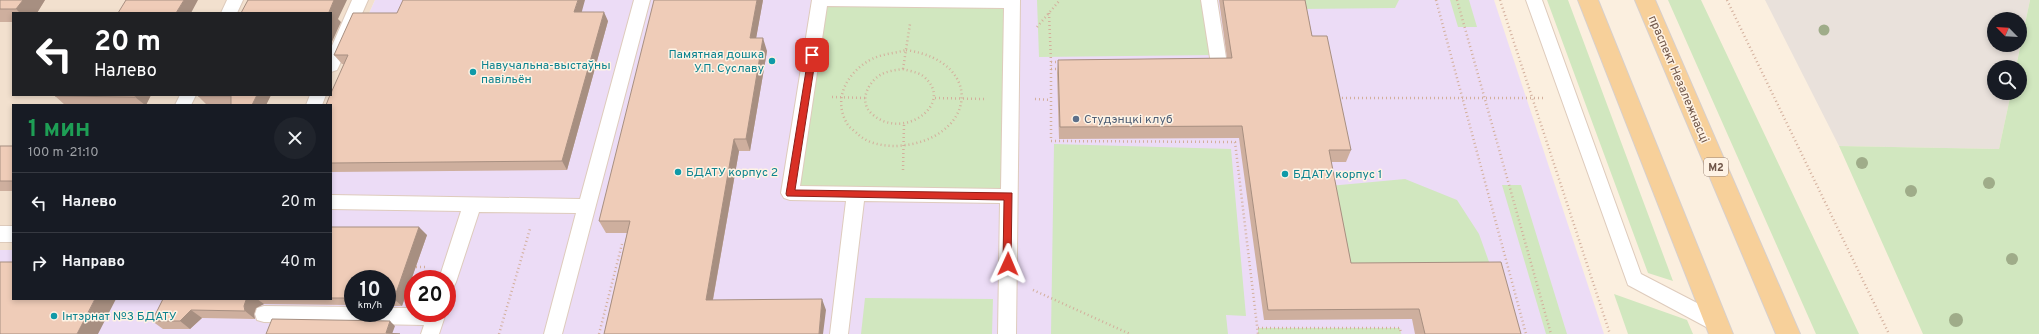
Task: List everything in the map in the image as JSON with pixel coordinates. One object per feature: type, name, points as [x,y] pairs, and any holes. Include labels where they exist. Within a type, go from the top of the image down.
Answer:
[{"type":"main road","points":[[1588,0],[1719,329]]},
{"type":"main road","name":"праспект Незалежнасці","points":[[1645,0],[1788,334]]},
{"type":"lane","points":[[229,12],[235,0]]},
{"type":"lane","points":[[332,64],[360,0]]},
{"type":"lane","points":[[553,334],[642,0]]},
{"type":"lane","points":[[1007,334],[1012,1],[820,0],[790,194],[1009,196]]},
{"type":"lane","points":[[1209,0],[1219,64]]},
{"type":"lane","points":[[1534,0],[1634,279],[1719,329]]},
{"type":"lane","points":[[839,334],[856,194]]},
{"type":"lane","points":[[332,202],[587,206]]},
{"type":"lane","points":[[451,270],[472,205]]},
{"type":"lane","points":[[0,234],[12,234]]},
{"type":"lane","points":[[264,314],[404,320]]},
{"type":"path","points":[[1436,0],[1526,334]]},
{"type":"path","points":[[1457,0],[1551,334]]},
{"type":"path","points":[[1500,0],[1610,334]]},
{"type":"path","points":[[1727,0],[1889,334]]},
{"type":"path","points":[[903,69],[913,1]]},
{"type":"path","points":[[1049,13],[1051,62],[1051,141],[1235,142],[1258,334]]},
{"type":"path","points":[[906,50],[924,53],[940,60],[952,70],[960,83],[962,98],[958,112],[950,125],[937,136],[921,143],[903,147],[883,146],[864,139],[850,128],[842,114],[840,97],[845,82],[855,69],[869,59],[887,52],[906,50]]},
{"type":"path","points":[[1051,62],[1066,62]]},
{"type":"path","points":[[903,69],[914,71],[930,81],[934,89],[935,98],[932,107],[925,115],[916,121],[892,125],[882,122],[872,116],[867,108],[865,98],[866,89],[872,81],[892,70],[903,69]]},
{"type":"path","points":[[1051,69],[1066,69]]},
{"type":"path","points":[[805,96],[865,98]]},
{"type":"path","points":[[1333,98],[1569,98]]},
{"type":"path","points":[[902,195],[904,124]]},
{"type":"path","points":[[499,334],[537,206]]},
{"type":"path","points":[[598,334],[622,244]]},
{"type":"path","points":[[1008,278],[1130,334]]},
{"type":"path","points":[[1258,328],[1400,328],[1401,334]]},
{"type":"shaded area","points":[[0,0],[375,0],[328,104],[12,104],[12,250],[0,250]]},
{"type":"shaded area","points":[[375,0],[1494,0],[1604,334],[0,334],[0,250],[12,250],[12,300],[332,300],[332,104],[328,104]]},
{"type":"shaded area","points":[[1765,0],[2030,0],[2027,14],[2027,12],[1987,12],[1987,52],[2019,52],[2017,60],[1987,60],[1987,100],[2010,100],[1999,149],[1839,146]]},
{"type":"green space","points":[[820,0],[1012,2],[1009,196],[790,193]]},
{"type":"green space","points":[[1037,0],[1208,0],[1216,55],[1039,57]]},
{"type":"green space","points":[[1298,0],[1399,0],[1395,8],[1300,9]]},
{"type":"green space","points":[[1450,0],[1469,0],[1477,27],[1458,27]]},
{"type":"green space","points":[[1547,0],[1568,0],[1673,281],[1648,273]]},
{"type":"green space","points":[[1668,0],[1701,0],[1859,334],[1816,334]]},
{"type":"green space","points":[[2030,0],[2039,0],[2039,334],[1923,334],[1839,146],[1999,149],[2010,100],[2027,100],[2027,60],[2017,60],[2019,52],[2027,52],[2027,14]]},
{"type":"green space","points":[[1054,144],[1231,149],[1246,316],[1226,315],[1228,334],[1051,334]]},
{"type":"green space","points":[[1405,179],[1457,200],[1479,234],[1493,273],[1346,274],[1329,186]]},
{"type":"green space","points":[[1502,185],[1521,185],[1567,334],[1546,334]]},
{"type":"green space","points":[[1614,294],[1687,320],[1693,334],[1628,334]]},
{"type":"green space","points":[[865,298],[993,299],[992,334],[861,334]]},
{"type":"green space","points":[[1258,328],[1400,328],[1401,334],[1258,334]]},
{"type":"building","points":[[0,0],[23,0],[16,9],[0,9]]},
{"type":"building","points":[[126,0],[184,0],[177,12],[119,12]]},
{"type":"building","points":[[248,0],[334,0],[329,12],[242,12]]},
{"type":"building","name":"Навучальна-выстаўны павільён","points":[[403,0],[578,0],[574,12],[604,12],[562,161],[332,163],[332,104],[326,104],[330,96],[332,96],[332,91],[348,55],[334,55],[353,13],[397,13]]},
{"type":"building","name":"БДАТУ корпус 2","points":[[654,0],[757,0],[750,38],[763,38],[746,139],[734,139],[706,300],[822,299],[819,334],[604,334],[630,221],[599,221]]},
{"type":"building","name":"БДАТУ корпус 1","points":[[1223,0],[1305,0],[1312,36],[1327,36],[1351,150],[1329,150],[1351,263],[1501,262],[1521,334],[1425,334],[1419,309],[1268,310],[1242,126],[1060,127],[1058,60],[1232,58]]},
{"type":"building","points":[[55,96],[136,96],[135,97]]},
{"type":"building","points":[[231,96],[256,96],[252,104],[231,104]]},
{"type":"building","points":[[0,146],[12,146],[12,181],[0,181]]},
{"type":"building","points":[[332,227],[419,227],[396,293],[396,270],[344,270],[344,298],[332,298]]},
{"type":"building","name":"Інтэрнат №3 БДАТУ","points":[[0,262],[12,262],[12,300],[94,300],[77,334],[0,334]]},
{"type":"building","points":[[162,300],[246,300],[244,306],[245,311],[191,310],[180,321],[152,321]]},
{"type":"building","points":[[272,319],[390,322],[386,333],[400,334],[266,334]]},
{"type":"place","name":"Памятная дошка У.П. Суславу","points":[[772,61]]},
{"type":"place","name":"Навучальна-выстаўны павільён","points":[[473,72]]},
{"type":"place","name":"Студэнцкі клуб","points":[[1076,119]]},
{"type":"place","name":"БДАТУ корпус 2","points":[[678,172]]},
{"type":"place","name":"БДАТУ корпус 1","points":[[1285,174]]},
{"type":"place","name":"Інтэрнат №3 БДАТУ","points":[[54,316]]},
{"type":"route","points":[[812,55],[790,194],[1009,196],[1008,264]]}]
